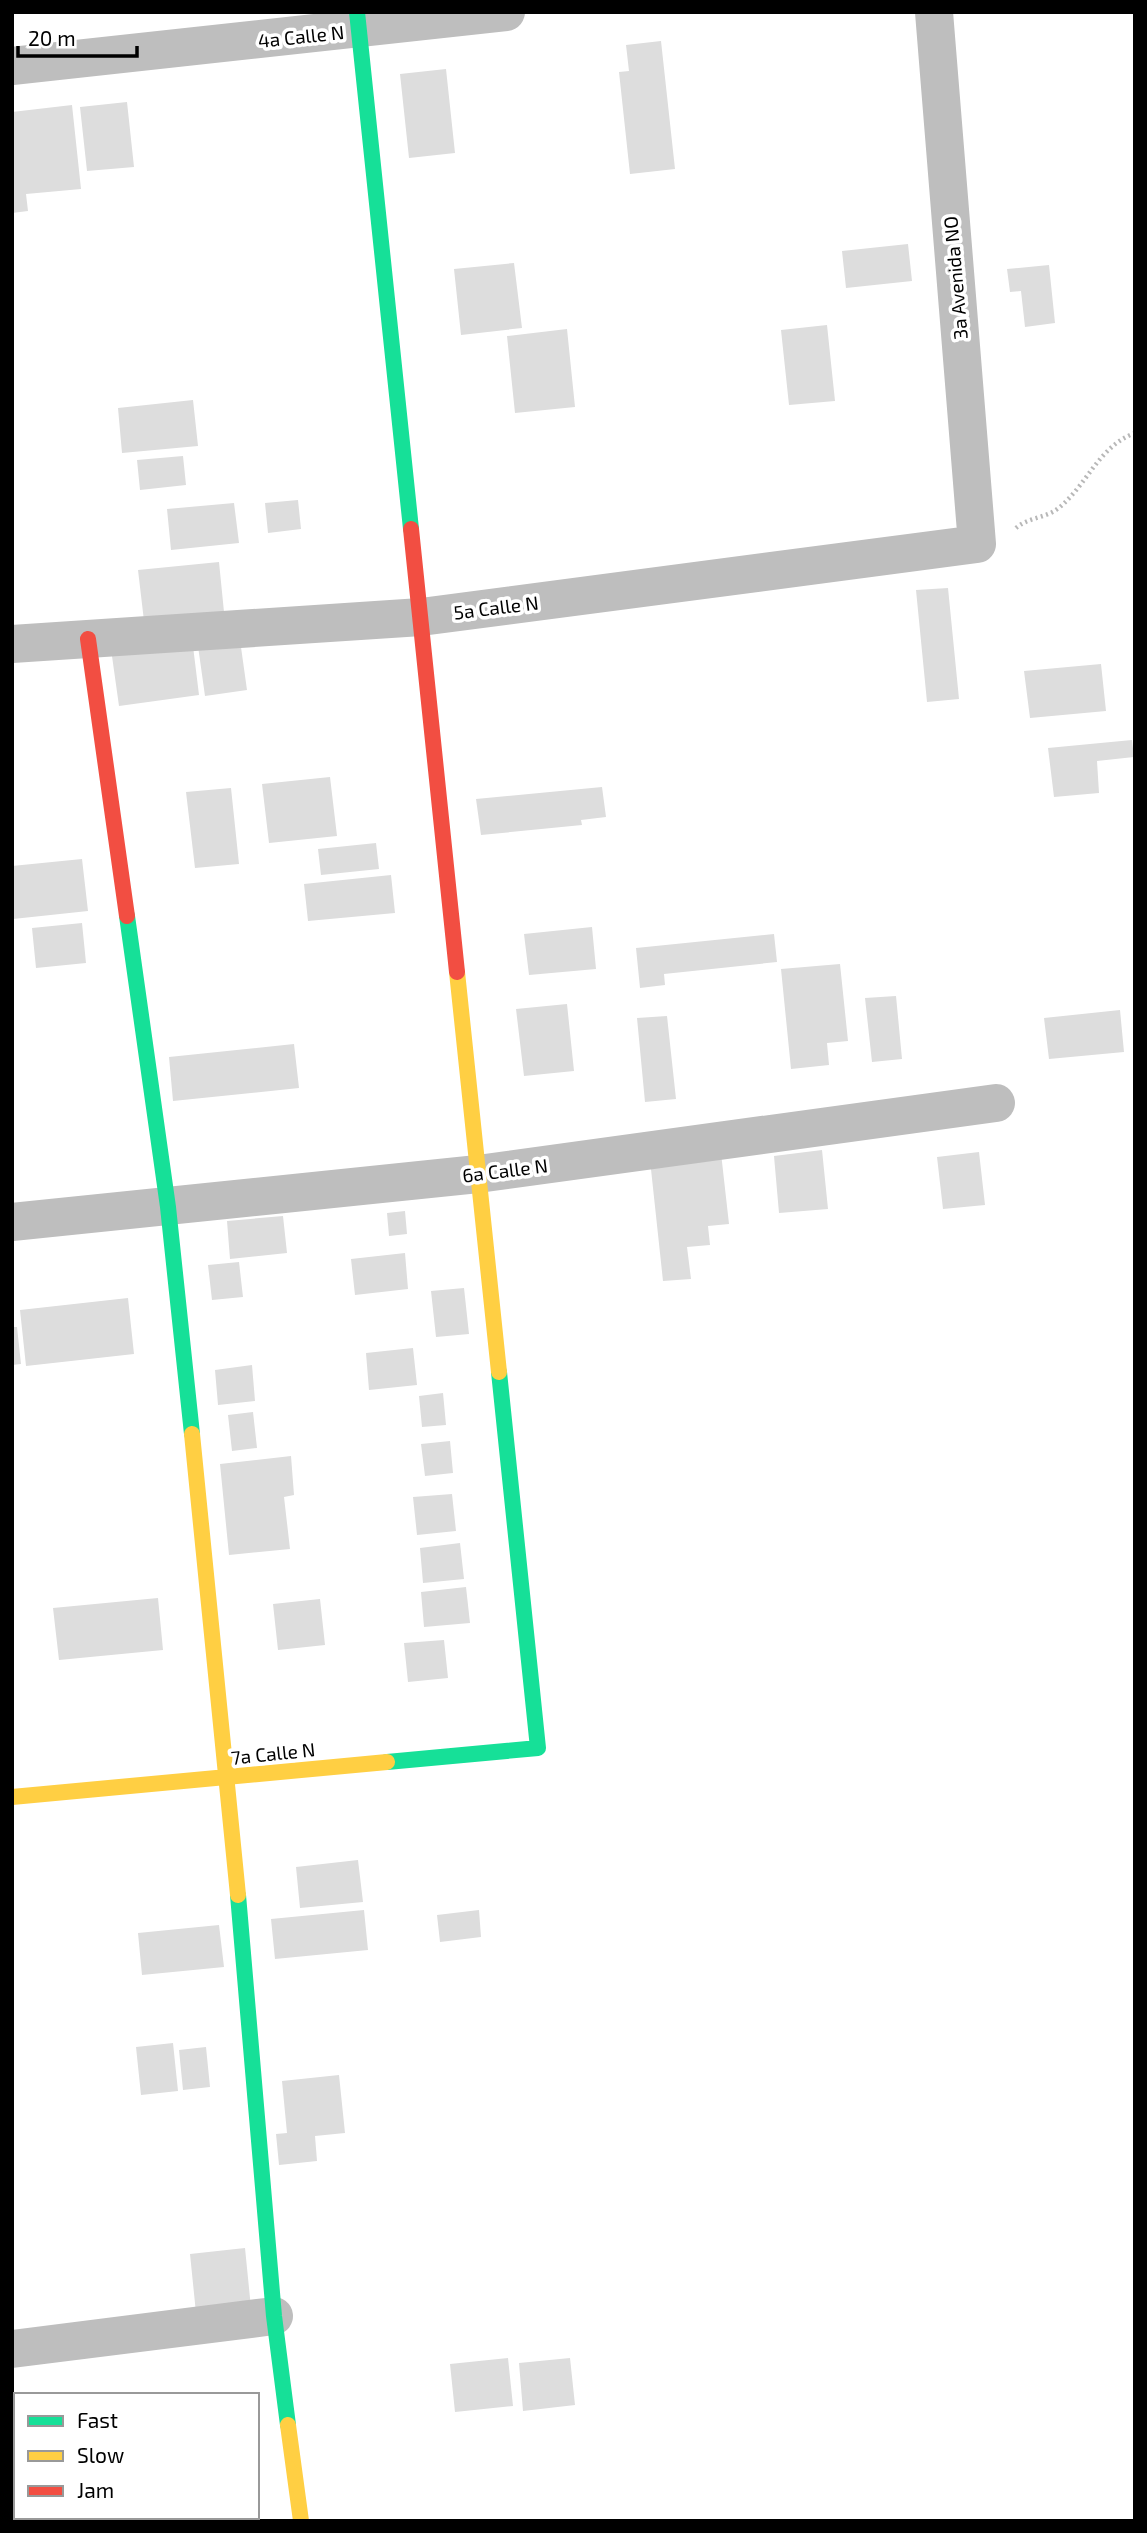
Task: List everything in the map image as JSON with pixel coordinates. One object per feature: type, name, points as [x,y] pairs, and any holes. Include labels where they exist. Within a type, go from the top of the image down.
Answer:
[{"type":"street","name":"4a Calle N","points":[[12,66],[359,21],[506,12]]},
{"type":"street","name":"3a Avenida NO","points":[[934,12],[976,544]]},
{"type":"street","points":[[359,21],[478,1174]]},
{"type":"street","name":"5a Calle N","points":[[12,644],[421,617],[976,544]]},
{"type":"street","points":[[88,639],[168,1207],[303,2521]]},
{"type":"street","name":"6a Calle N","points":[[12,1222],[478,1174],[996,1103]]},
{"type":"street","name":"7a Calle N","points":[[12,1797],[228,1779],[538,1748],[478,1174]]},
{"type":"street","points":[[228,1779],[274,2316],[303,2521]]},
{"type":"street","points":[[12,2349],[274,2316]]},
{"type":"path","points":[[976,544],[1005,536],[1020,524],[1053,512],[1070,498],[1100,456],[1124,437],[1135,433]]},
{"type":"building","points":[[661,41],[675,169],[630,174],[619,72],[629,71],[626,45]]},
{"type":"building","points":[[446,69],[455,153],[409,158],[400,74]]},
{"type":"building","points":[[127,102],[134,167],[87,171],[80,107]]},
{"type":"building","points":[[72,105],[81,189],[26,194],[28,211],[12,213],[12,112]]},
{"type":"building","points":[[908,244],[912,281],[846,288],[842,251]]},
{"type":"building","points":[[514,263],[522,328],[461,335],[454,269]]},
{"type":"building","points":[[1049,265],[1055,323],[1025,327],[1021,291],[1010,292],[1007,269]]},
{"type":"building","points":[[827,325],[835,401],[789,405],[781,330]]},
{"type":"building","points":[[567,329],[575,407],[515,413],[507,336]]},
{"type":"building","points":[[193,400],[198,446],[122,453],[118,408]]},
{"type":"building","points":[[183,456],[186,485],[140,490],[137,460]]},
{"type":"building","points":[[298,500],[301,529],[268,533],[265,503]]},
{"type":"building","points":[[234,503],[239,543],[171,550],[167,509]]},
{"type":"building","points":[[219,562],[224,612],[144,621],[138,570]]},
{"type":"building","points":[[948,588],[959,699],[927,702],[916,590]]},
{"type":"building","points":[[192,638],[199,695],[119,706],[111,649]]},
{"type":"building","points":[[240,640],[247,690],[205,696],[198,646]]},
{"type":"building","points":[[1101,664],[1106,711],[1030,718],[1024,671]]},
{"type":"building","points":[[1132,740],[1134,757],[1097,761],[1099,793],[1054,797],[1048,748]]},
{"type":"building","points":[[330,777],[337,836],[269,843],[262,784]]},
{"type":"building","points":[[602,787],[606,817],[581,820],[582,825],[481,835],[476,799]]},
{"type":"building","points":[[231,788],[239,864],[195,868],[186,792]]},
{"type":"building","points":[[376,843],[379,869],[321,875],[318,849]]},
{"type":"building","points":[[82,859],[88,911],[13,919],[12,866]]},
{"type":"building","points":[[391,875],[395,913],[308,921],[304,884]]},
{"type":"building","points":[[82,923],[86,963],[36,968],[32,928]]},
{"type":"building","points":[[592,927],[596,969],[529,975],[524,934]]},
{"type":"building","points":[[774,934],[777,962],[664,974],[665,985],[640,988],[636,948]]},
{"type":"building","points":[[840,964],[848,1041],[827,1043],[829,1065],[791,1069],[781,969]]},
{"type":"building","points":[[896,996],[902,1059],[872,1062],[865,998]]},
{"type":"building","points":[[567,1004],[574,1071],[524,1076],[516,1009]]},
{"type":"building","points":[[1120,1010],[1124,1052],[1049,1059],[1044,1018]]},
{"type":"building","points":[[667,1016],[676,1099],[645,1102],[637,1018]]},
{"type":"building","points":[[294,1044],[299,1088],[173,1101],[169,1057]]},
{"type":"building","points":[[822,1150],[828,1209],[779,1213],[774,1156]]},
{"type":"building","points":[[979,1152],[985,1205],[943,1209],[937,1157]]},
{"type":"building","points":[[721,1153],[729,1224],[708,1226],[710,1245],[687,1247],[691,1279],[663,1281],[650,1160]]},
{"type":"building","points":[[405,1211],[407,1234],[389,1236],[387,1213]]},
{"type":"building","points":[[283,1216],[287,1253],[230,1259],[227,1221]]},
{"type":"building","points":[[405,1253],[408,1289],[355,1295],[351,1259]]},
{"type":"building","points":[[239,1262],[243,1297],[212,1300],[208,1265]]},
{"type":"building","points":[[464,1288],[469,1334],[436,1337],[431,1291]]},
{"type":"building","points":[[128,1298],[134,1354],[26,1366],[20,1310]]},
{"type":"building","points":[[12,1327],[17,1327],[21,1364],[12,1365]]},
{"type":"building","points":[[413,1348],[417,1385],[369,1390],[366,1353]]},
{"type":"building","points":[[252,1365],[255,1401],[218,1405],[215,1370]]},
{"type":"building","points":[[443,1393],[446,1425],[422,1427],[419,1396]]},
{"type":"building","points":[[253,1412],[257,1448],[232,1451],[228,1415]]},
{"type":"building","points":[[450,1441],[453,1473],[425,1476],[421,1444]]},
{"type":"building","points":[[291,1456],[294,1495],[284,1497],[290,1549],[229,1555],[220,1464]]},
{"type":"building","points":[[452,1494],[456,1531],[417,1535],[413,1497]]},
{"type":"building","points":[[460,1543],[464,1579],[423,1583],[420,1548]]},
{"type":"building","points":[[466,1587],[470,1623],[424,1627],[421,1592]]},
{"type":"building","points":[[158,1598],[163,1650],[59,1660],[53,1608]]},
{"type":"building","points":[[320,1599],[325,1645],[278,1650],[273,1604]]},
{"type":"building","points":[[444,1640],[448,1678],[408,1682],[404,1643]]},
{"type":"building","points":[[358,1860],[363,1902],[300,1908],[296,1867]]},
{"type":"building","points":[[364,1910],[368,1950],[275,1959],[271,1919]]},
{"type":"building","points":[[479,1910],[481,1937],[440,1942],[437,1915]]},
{"type":"building","points":[[219,1925],[224,1967],[142,1975],[138,1933]]},
{"type":"building","points":[[173,2043],[178,2091],[141,2095],[136,2047]]},
{"type":"building","points":[[206,2047],[210,2087],[183,2090],[179,2050]]},
{"type":"building","points":[[339,2075],[345,2133],[315,2136],[317,2161],[279,2165],[276,2134],[287,2133],[282,2081]]},
{"type":"building","points":[[245,2248],[251,2308],[196,2313],[190,2254]]},
{"type":"building","points":[[508,2358],[513,2406],[455,2412],[450,2364]]},
{"type":"building","points":[[570,2358],[575,2405],[523,2411],[519,2363]]},
{"type":"traffic: fast","points":[[357,12],[411,529]]},
{"type":"traffic: fast","points":[[127,916],[168,1207],[192,1434]]},
{"type":"traffic: fast","points":[[387,1762],[538,1748],[499,1372]]},
{"type":"traffic: fast","points":[[238,1895],[274,2316],[288,2425]]},
{"type":"traffic: slow","points":[[457,972],[499,1372]]},
{"type":"traffic: slow","points":[[192,1434],[238,1895]]},
{"type":"traffic: slow","points":[[12,1797],[387,1762]]},
{"type":"traffic: slow","points":[[288,2425],[301,2521]]},
{"type":"traffic: jam","points":[[411,529],[457,972]]},
{"type":"traffic: jam","points":[[88,639],[127,916]]}]
